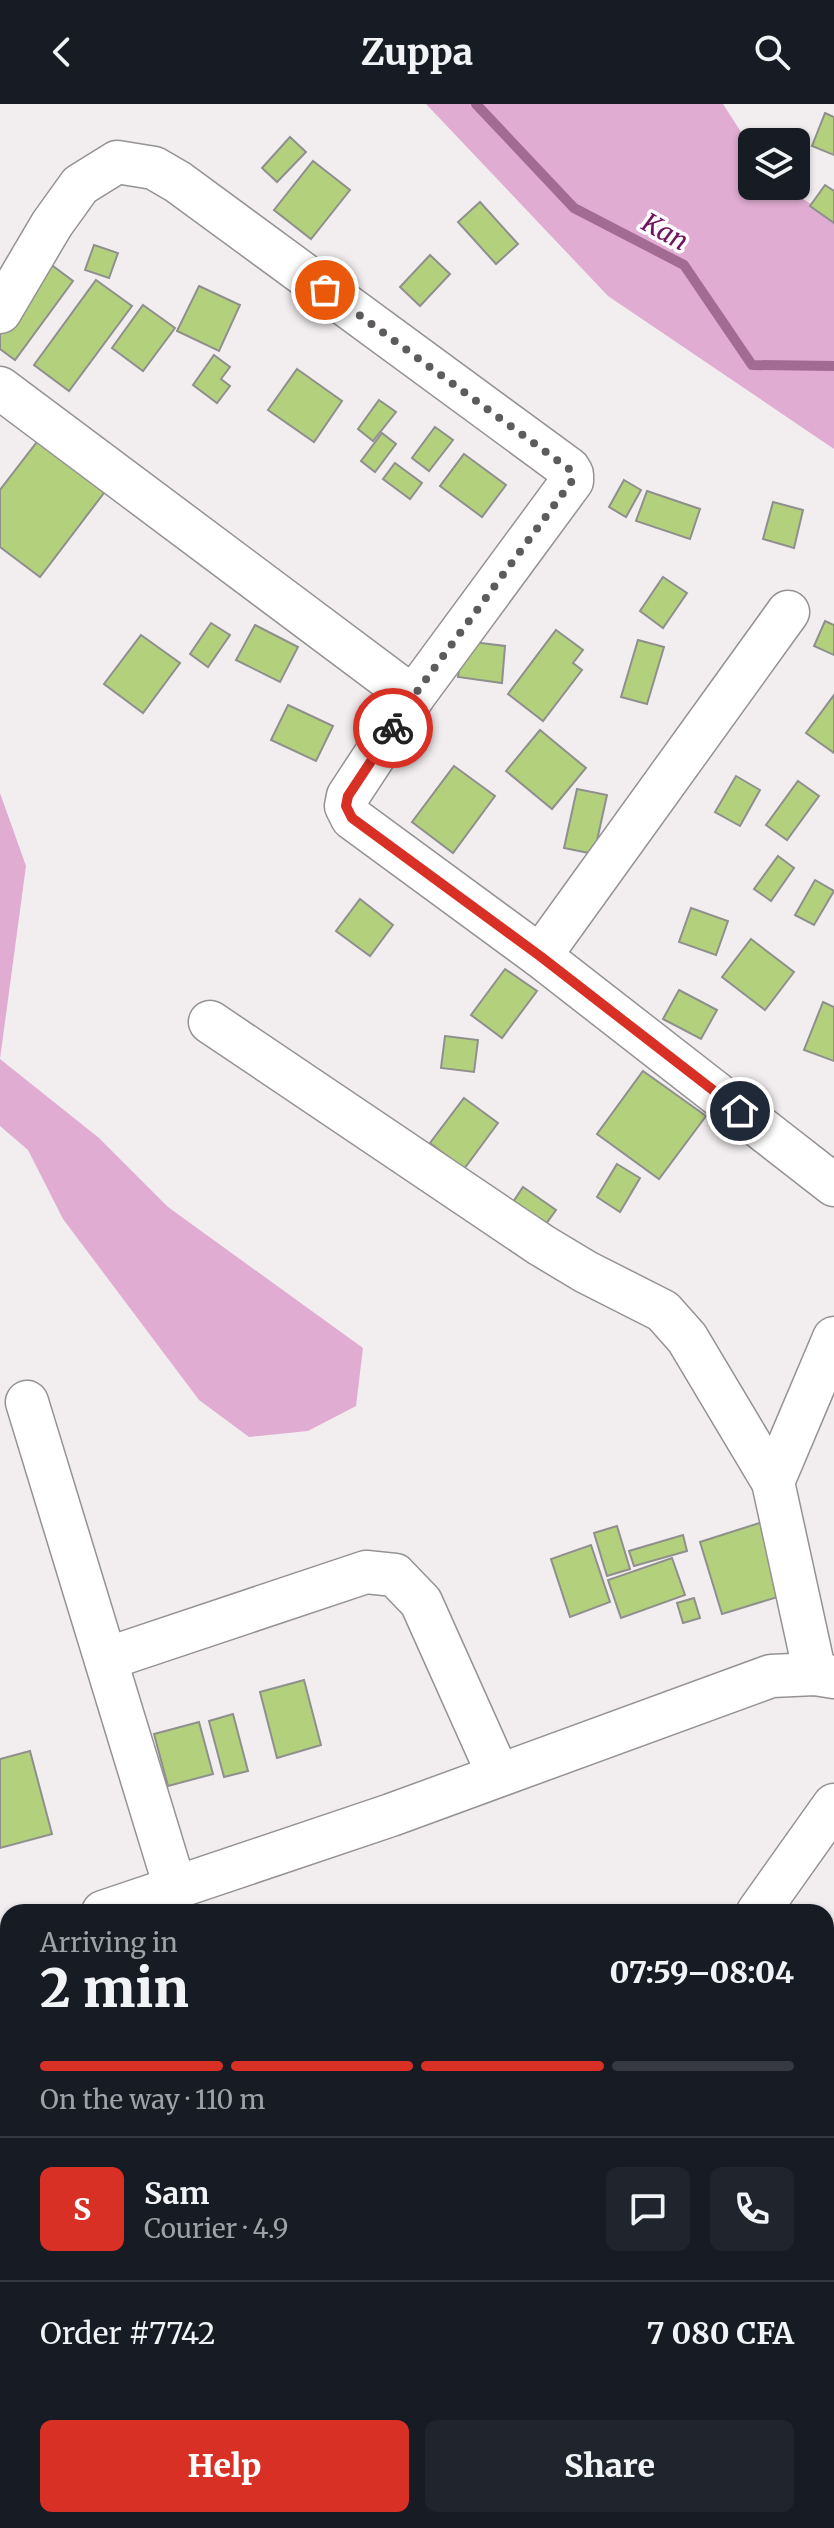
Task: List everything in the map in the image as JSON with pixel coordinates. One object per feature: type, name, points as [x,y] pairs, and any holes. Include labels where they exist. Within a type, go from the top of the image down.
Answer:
[{"type":"street","points":[[0,312],[52,224],[80,185],[117,162],[154,168],[178,182],[569,469],[572,481],[413,697],[348,796],[346,806],[352,818],[540,956],[834,1185]]},
{"type":"street","points":[[0,388],[413,697]]},
{"type":"street","points":[[540,956],[788,612]]},
{"type":"street","points":[[126,1904],[391,1815],[771,1676],[825,1675],[773,1482],[687,1338],[663,1311],[541,1245],[210,1022]]},
{"type":"street","points":[[773,1482],[834,1338]]},
{"type":"street","points":[[27,1402],[175,1887]]},
{"type":"street","points":[[106,1659],[366,1572],[395,1575],[421,1602],[498,1774]]},
{"type":"street","points":[[764,1904],[834,1805]]},
{"type":"shaded area","points":[[426,104],[723,104],[738,128],[738,200],[805,200],[834,218],[834,449],[608,296]]},
{"type":"shaded area","points":[[0,793],[26,866],[0,1059]]},
{"type":"shaded area","points":[[0,1059],[99,1138],[168,1207],[363,1348],[356,1406],[308,1431],[249,1437],[199,1400],[63,1219],[28,1150],[0,1126]]},
{"type":"building","points":[[825,113],[834,117],[834,155],[812,146]]},
{"type":"building","points":[[290,137],[306,152],[277,182],[262,168]]},
{"type":"building","points":[[313,161],[350,190],[311,239],[274,210]]},
{"type":"building","points":[[825,185],[834,191],[834,223],[810,206]]},
{"type":"building","points":[[480,202],[518,244],[496,264],[458,222]]},
{"type":"building","points":[[94,245],[118,253],[109,278],[85,270]]},
{"type":"building","points":[[430,255],[450,274],[420,306],[400,287]]},
{"type":"building","points":[[49,263],[73,281],[15,360],[0,349],[0,329]]},
{"type":"building","points":[[96,280],[132,306],[69,391],[34,365]]},
{"type":"building","points":[[199,286],[240,305],[219,351],[177,331]]},
{"type":"building","points":[[143,305],[175,328],[143,371],[112,348]]},
{"type":"building","points":[[214,355],[230,367],[221,379],[230,386],[217,403],[193,385]]},
{"type":"building","points":[[297,369],[342,401],[314,442],[268,410]]},
{"type":"building","points":[[379,400],[396,412],[373,441],[358,429]]},
{"type":"building","points":[[435,427],[453,440],[429,471],[412,458]]},
{"type":"building","points":[[382,433],[396,444],[375,472],[361,461]]},
{"type":"building","points":[[40,438],[107,489],[40,577],[0,547],[0,490]]},
{"type":"building","points":[[464,454],[506,485],[482,517],[440,486]]},
{"type":"building","points":[[395,463],[422,483],[410,499],[383,479]]},
{"type":"building","points":[[624,480],[641,490],[626,517],[609,507]]},
{"type":"building","points":[[647,491],[700,509],[690,539],[636,521]]},
{"type":"building","points":[[773,502],[803,510],[794,548],[763,539]]},
{"type":"building","points":[[663,577],[687,593],[663,628],[640,611]]},
{"type":"building","points":[[825,621],[834,625],[834,655],[814,646]]},
{"type":"building","points":[[211,623],[230,635],[208,667],[190,654]]},
{"type":"building","points":[[255,625],[298,647],[280,682],[236,660]]},
{"type":"building","points":[[556,630],[583,650],[573,663],[582,670],[543,721],[508,694]]},
{"type":"building","points":[[141,635],[180,663],[143,713],[104,684]]},
{"type":"building","points":[[638,640],[664,647],[647,704],[621,697]]},
{"type":"building","points":[[464,641],[505,646],[502,683],[458,677]]},
{"type":"building","points":[[834,695],[834,753],[806,733]]},
{"type":"building","points":[[288,705],[333,726],[316,761],[271,740]]},
{"type":"building","points":[[540,730],[586,768],[552,809],[506,771]]},
{"type":"building","points":[[454,766],[495,796],[453,853],[412,822]]},
{"type":"building","points":[[736,776],[760,790],[740,826],[715,812]]},
{"type":"building","points":[[798,781],[819,796],[787,840],[766,825]]},
{"type":"building","points":[[577,789],[607,795],[594,854],[564,848]]},
{"type":"building","points":[[778,856],[794,868],[771,901],[754,889]]},
{"type":"building","points":[[815,880],[834,891],[814,925],[795,915]]},
{"type":"building","points":[[360,899],[393,925],[370,956],[336,931]]},
{"type":"building","points":[[691,908],[728,921],[716,955],[679,942]]},
{"type":"building","points":[[751,939],[794,972],[765,1010],[722,977]]},
{"type":"building","points":[[505,969],[537,991],[502,1038],[471,1015]]},
{"type":"building","points":[[679,990],[717,1010],[701,1039],[663,1019]]},
{"type":"building","points":[[823,1002],[834,1007],[834,1061],[804,1050]]},
{"type":"building","points":[[445,1036],[478,1040],[474,1072],[441,1068]]},
{"type":"building","points":[[643,1071],[706,1116],[659,1179],[597,1134]]},
{"type":"building","points":[[464,1098],[498,1123],[464,1169],[430,1143]]},
{"type":"building","points":[[617,1164],[640,1178],[620,1212],[597,1197]]},
{"type":"building","points":[[523,1187],[556,1210],[543,1228],[511,1205]]},
{"type":"building","points":[[775,1518],[797,1591],[722,1614],[700,1542]]},
{"type":"building","points":[[617,1526],[630,1569],[607,1576],[594,1533]]},
{"type":"building","points":[[683,1535],[687,1551],[634,1566],[629,1551]]},
{"type":"building","points":[[591,1545],[610,1602],[570,1617],[551,1559]]},
{"type":"building","points":[[672,1558],[685,1595],[621,1618],[608,1580]]},
{"type":"building","points":[[694,1598],[700,1618],[683,1623],[677,1603]]},
{"type":"building","points":[[304,1680],[321,1745],[277,1758],[260,1692]]},
{"type":"building","points":[[233,1714],[248,1771],[224,1777],[209,1721]]},
{"type":"building","points":[[199,1722],[213,1774],[168,1786],[154,1734]]},
{"type":"building","points":[[30,1751],[52,1834],[0,1848],[0,1759]]},
{"type":"waterway","name":"Kan","points":[[476,104],[574,208],[684,265],[752,365],[834,366]]},
{"type":"way so far","points":[[325,290],[572,474],[572,481],[393,728]]},
{"type":"route","points":[[393,728],[348,796],[346,806],[352,818],[540,956],[740,1111]]}]
